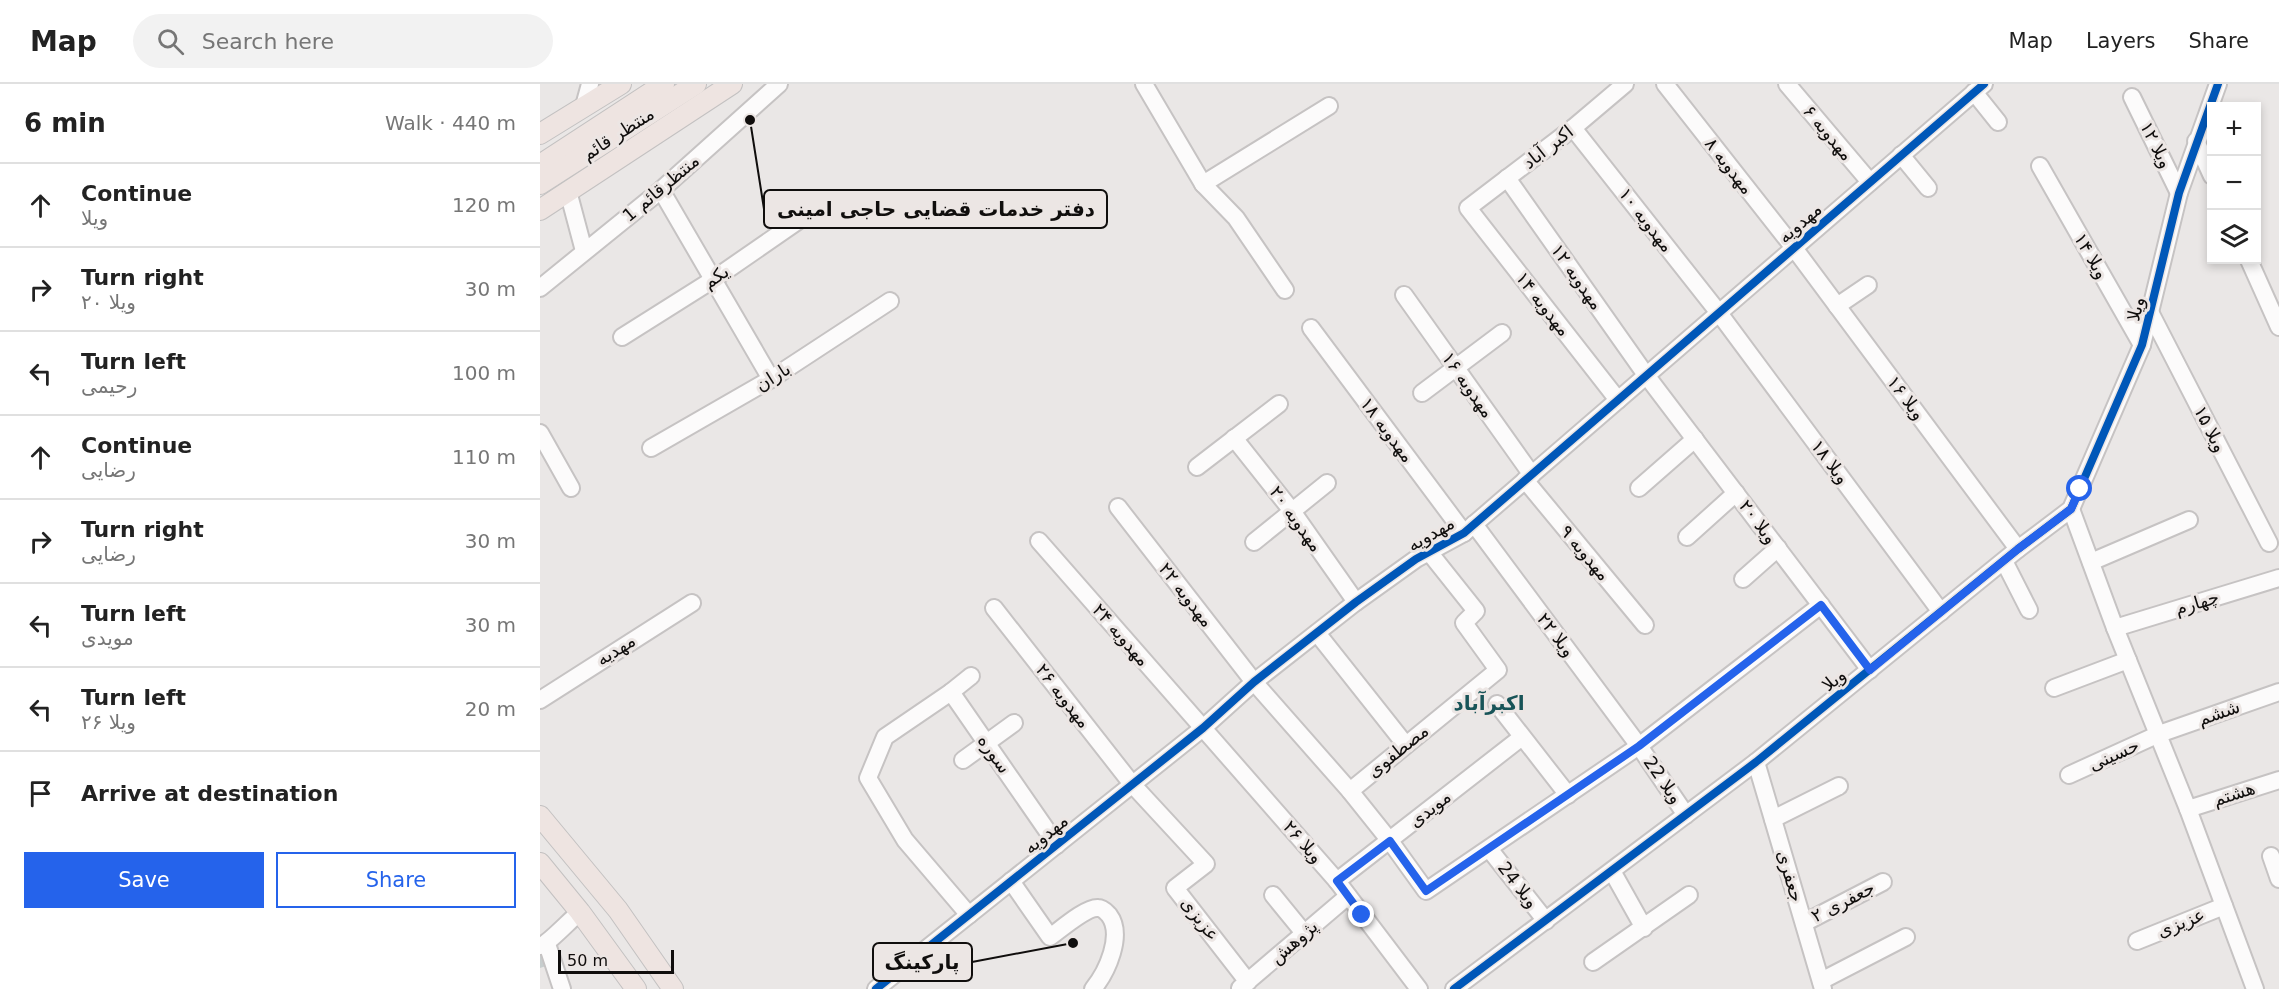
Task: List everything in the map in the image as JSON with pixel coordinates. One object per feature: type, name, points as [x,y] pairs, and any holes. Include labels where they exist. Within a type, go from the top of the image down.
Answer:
[{"type":"main road","points":[[540,134],[621,84]]},
{"type":"main road","name":"منتظر قائم","points":[[540,165],[664,84]]},
{"type":"main road","name":"منتظر قائم","points":[[540,184],[696,84]]},
{"type":"main road","points":[[540,210],[732,84]]},
{"type":"main road","points":[[540,816],[618,910],[673,989]]},
{"type":"main road","points":[[540,863],[580,912],[636,989]]},
{"type":"street","points":[[585,106],[590,84]]},
{"type":"street","name":"منتظرقائم 1","points":[[540,288],[662,190],[779,84]]},
{"type":"street","points":[[1144,84],[1203,184],[1236,218],[1285,290]]},
{"type":"street","name":"اکبر آباد","points":[[1468,208],[1573,128],[1625,84]]},
{"type":"street","name":"مهدویه ۸","points":[[1665,84],[1794,248]]},
{"type":"street","name":"مهدویه ۶","points":[[1787,84],[1870,182]]},
{"type":"street","name":"ویلا","points":[[1454,989],[1756,762],[2018,549],[2071,509],[2142,345],[2179,193],[2218,84]]},
{"type":"street","points":[[1979,88],[1998,122]]},
{"type":"street","name":"مهدویه","points":[[876,989],[1203,728],[1254,682],[1356,602],[1429,552],[1469,528],[1979,88]]},
{"type":"street","name":"ویلا ۱۲","points":[[2132,97],[2179,193]]},
{"type":"street","points":[[1203,184],[1329,106]]},
{"type":"street","name":"مهدویه ۱۰","points":[[1573,128],[1719,313]]},
{"type":"street","points":[[2196,141],[2207,167]]},
{"type":"street","points":[[1901,155],[1928,188]]},
{"type":"street","name":"ویلا ۱۴","points":[[2040,166],[2142,345]]},
{"type":"street","name":"مهدویه ۱۲","points":[[1508,178],[1646,375]]},
{"type":"street","points":[[662,190],[771,379]]},
{"type":"street","points":[[568,191],[584,251]]},
{"type":"street","name":"مهدویه ۱۴","points":[[1468,208],[1618,400]]},
{"type":"street","name":"یکم","points":[[622,337],[714,279],[808,214]]},
{"type":"street","name":"ویلا ۱۶","points":[[1794,248],[2018,549]]},
{"type":"street","points":[[2251,264],[2279,327]]},
{"type":"street","points":[[1837,306],[1868,285]]},
{"type":"street","name":"مهدویه ۱۶","points":[[1404,295],[1456,368],[1528,477]]},
{"type":"street","name":"باران","points":[[651,448],[771,379],[890,301]]},
{"type":"street","name":"ویلا ۱۸","points":[[1719,313],[1941,612]]},
{"type":"street","name":"ویلا ۱۵","points":[[2151,314],[2268,543]]},
{"type":"street","name":"مهدویه ۱۸","points":[[1311,328],[1469,528]]},
{"type":"street","points":[[1422,393],[1502,333]]},
{"type":"street","name":"ویلا ۲۰","points":[[1646,375],[1870,670]]},
{"type":"street","points":[[1197,467],[1279,404]]},
{"type":"street","points":[[540,433],[571,488]]},
{"type":"street","name":"مهدویه ۲۰","points":[[1234,438],[1292,511],[1356,602]]},
{"type":"street","points":[[1639,488],[1695,439]]},
{"type":"street","name":"مهدویه ۹","points":[[1528,477],[1645,625]]},
{"type":"street","points":[[1254,542],[1327,483]]},
{"type":"street","points":[[1687,537],[1736,493]]},
{"type":"street","name":"مهدویه ۲۲","points":[[1118,507],[1254,682]]},
{"type":"street","points":[[2071,509],[2115,628],[2188,809],[2255,989]]},
{"type":"street","points":[[2091,562],[2189,520]]},
{"type":"street","name":"ویلا ۲۲","points":[[1469,528],[1639,746]]},
{"type":"street","name":"مهدویه ۲۴","points":[[1039,541],[1203,728]]},
{"type":"street","points":[[1743,579],[1778,548]]},
{"type":"street","name":"مصطفوی","points":[[1350,790],[1498,670],[1464,623],[1476,611],[1429,552]]},
{"type":"street","points":[[2004,561],[2029,610]]},
{"type":"street","name":"چهارم","points":[[2115,628],[2279,578]]},
{"type":"street","name":"مهديه","points":[[540,699],[693,603]]},
{"type":"street","points":[[1490,850],[1639,746],[1821,605]]},
{"type":"street","name":"مهدویه ۲۶","points":[[994,608],[1132,784]]},
{"type":"street","points":[[1317,633],[1405,744]]},
{"type":"street","points":[[2054,688],[2128,660]]},
{"type":"street","points":[[969,915],[905,840],[868,778],[885,737],[971,676]]},
{"type":"street","name":"مصطفوی","points":[[1254,682],[1350,790],[1426,891],[1490,850]]},
{"type":"street","name":"سوره","points":[[951,692],[1057,845]]},
{"type":"street","name":"ششم","points":[[2159,734],[2279,692]]},
{"type":"street","points":[[1497,704],[1568,795]]},
{"type":"street","points":[[963,760],[1014,723]]},
{"type":"street","name":"ویلا ۲۶","points":[[1203,728],[1337,881],[1419,989]]},
{"type":"street","name":"حسینی","points":[[2068,775],[2159,734]]},
{"type":"street","name":"مویدی","points":[[1337,881],[1521,737]]},
{"type":"street","name":"ویلا 22","points":[[1639,746],[1686,814]]},
{"type":"street","name":"جعفری","points":[[1756,762],[1822,985]]},
{"type":"street","name":"هشتم","points":[[2188,809],[2279,780]]},
{"type":"street","name":"عزیزی","points":[[1132,784],[1206,864],[1175,888],[1244,986]]},
{"type":"street","points":[[1773,819],[1839,786]]},
{"type":"street","name":"ویلا 24","points":[[1490,850],[1546,921]]},
{"type":"street","points":[[2271,856],[2279,879]]},
{"type":"street","points":[[1612,871],[1644,928]]},
{"type":"street","points":[[1011,881],[1050,937],[1087,910],[1097,908],[1105,911],[1114,922],[1114,945],[1101,980],[1093,989]]},
{"type":"street","name":"جعفری ۲","points":[[1803,923],[1883,882]]},
{"type":"street","points":[[1273,895],[1304,933]]},
{"type":"street","points":[[1593,962],[1689,895]]},
{"type":"street","name":"پژوهش","points":[[1244,986],[1348,896]]},
{"type":"street","name":"عزیزی","points":[[2137,940],[2224,906]]},
{"type":"street","points":[[562,989],[544,945],[580,912]]},
{"type":"street","points":[[1822,985],[1906,938]]},
{"type":"building","points":[[547,952],[552,964],[540,968],[540,955]]},
{"type":"cycle path","points":[[876,989],[1203,728],[1254,682],[1356,602],[1416,559],[1464,533],[1984,84]]},
{"type":"cycle path","points":[[1454,989],[1756,762],[2018,549],[2071,509],[2142,345],[2179,193],[2218,84]]},
{"type":"place","name":"دفتر خدمات قضایی حاجی امینی","points":[[750,120]]},
{"type":"place","name":"پارکینگ","points":[[1073,943]]},
{"type":"district","name":"اکبرآباد","points":[[1489,703]]},
{"type":"route","points":[[1362,915],[1337,881],[1390,841],[1426,891],[1490,850],[1639,746],[1821,605],[1870,670],[2018,549],[2071,509],[2080,489]]}]
